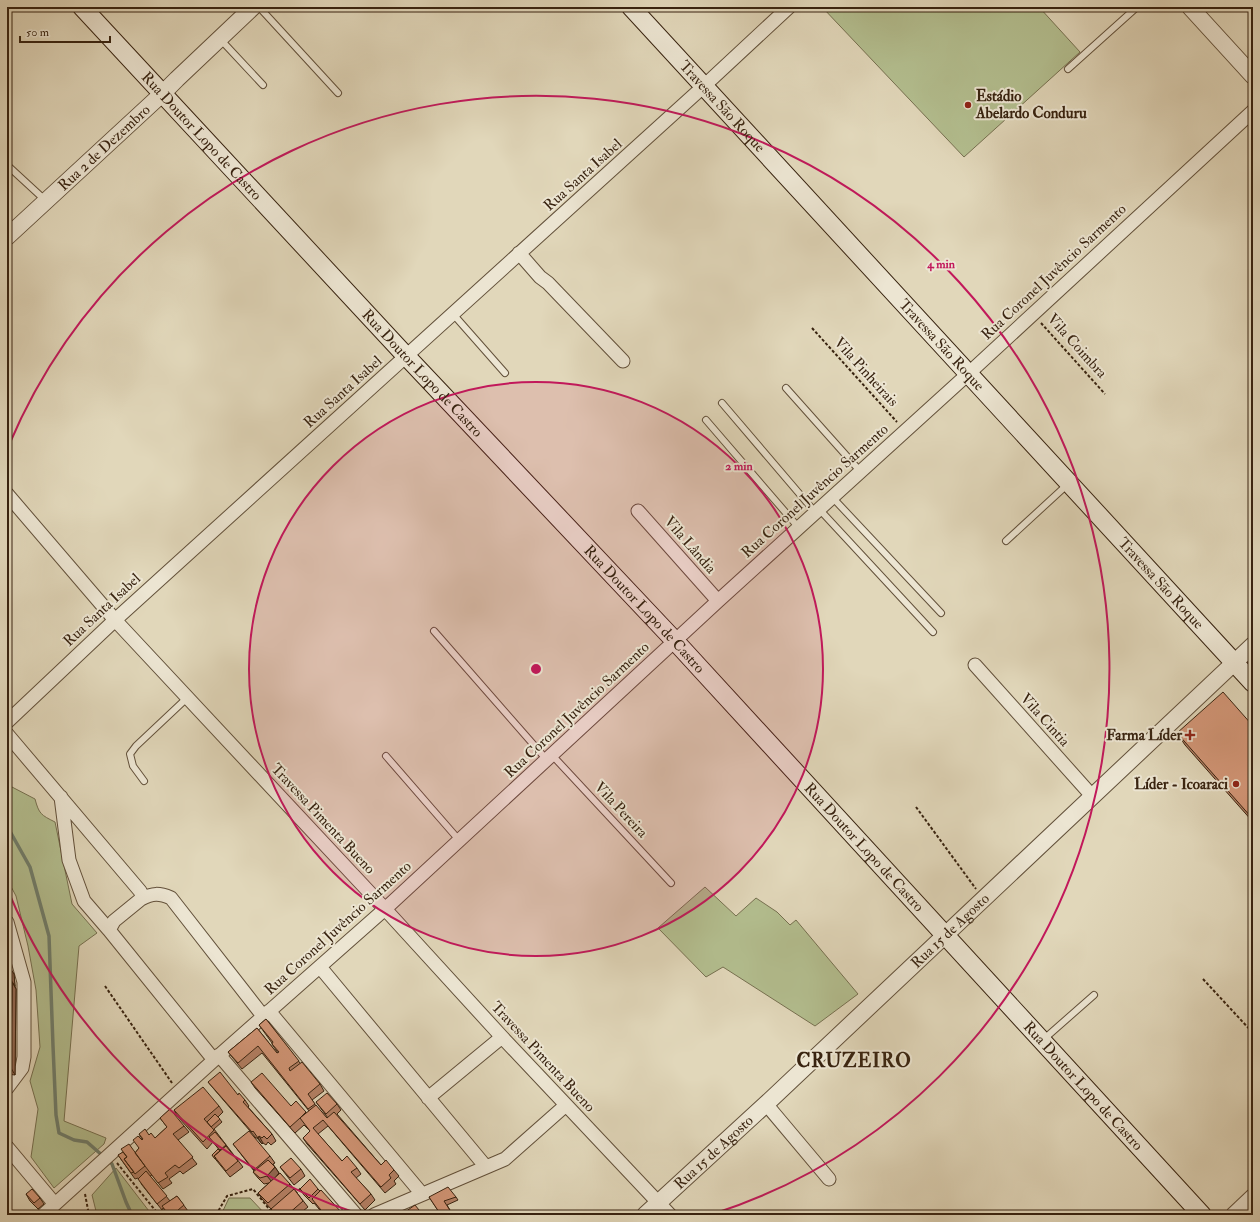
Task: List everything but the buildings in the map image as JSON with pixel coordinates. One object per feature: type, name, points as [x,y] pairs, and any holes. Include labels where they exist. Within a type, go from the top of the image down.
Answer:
[{"type":"main road","name":"Rua Doutor Lopo de Castro","points":[[82,7],[406,356],[675,641],[1202,1215]]},
{"type":"main road","name":"Travessa São Roque","points":[[631,7],[1253,683]]},
{"type":"street","name":"Rua 2 de Dezembro","points":[[7,237],[163,93],[253,7]]},
{"type":"street","name":"Rua Santa Isabel","points":[[7,722],[115,620],[520,254],[789,7]]},
{"type":"street","points":[[1190,7],[1253,76]]},
{"type":"street","name":"Rua Coronel Juvêncio Sarmento","points":[[43,1215],[54,1203],[99,1163],[113,1155],[178,1092],[385,909],[718,601],[1253,112]]},
{"type":"street","points":[[520,254],[540,277],[548,283],[623,362]]},
{"type":"street","name":"Travessa Pimenta Bueno","points":[[7,494],[115,620],[385,909],[502,1037],[670,1215]]},
{"type":"street","name":"Vila Lândia","points":[[638,511],[718,601]]},
{"type":"street","name":"Rua 15 de Agosto","points":[[645,1215],[766,1104],[1253,645]]},
{"type":"street","name":"Vila Cintia","points":[[974,665],[1092,797]]},
{"type":"street","points":[[7,734],[136,886],[142,894],[141,899]]},
{"type":"street","points":[[60,797],[69,860],[84,901],[216,1058],[356,1215]]},
{"type":"street","points":[[108,930],[114,921],[141,899],[147,896],[160,894],[171,898],[266,1014],[422,1194]]},
{"type":"street","points":[[7,922],[12,957],[24,982],[24,1057],[22,1068],[7,1088]]},
{"type":"street","points":[[320,967],[486,1167]]},
{"type":"street","points":[[428,1098],[502,1037]]},
{"type":"street","points":[[766,1104],[828,1179]]},
{"type":"street","points":[[374,1215],[505,1159],[514,1153],[566,1105]]},
{"type":"street","points":[[7,1147],[54,1203]]},
{"type":"street","points":[[1234,1215],[1253,1197]]},
{"type":"lane","points":[[259,7],[338,93]]},
{"type":"lane","points":[[1068,69],[1137,7]]},
{"type":"lane","points":[[220,38],[263,85]]},
{"type":"lane","points":[[7,165],[46,201]]},
{"type":"lane","points":[[453,314],[506,373]]},
{"type":"lane","points":[[786,388],[860,471]]},
{"type":"lane","points":[[722,403],[817,511],[933,632]]},
{"type":"lane","points":[[706,420],[799,528]]},
{"type":"lane","points":[[1006,541],[1068,483]]},
{"type":"lane","points":[[832,497],[941,613]]},
{"type":"lane","name":"Vila Pereira","points":[[434,631],[549,758],[671,883]]},
{"type":"lane","points":[[144,781],[133,766],[130,754],[136,746],[187,698]]},
{"type":"lane","points":[[386,756],[459,840]]},
{"type":"lane","points":[[1042,1040],[1094,995]]},
{"type":"path","name":"Vila Coimbra","points":[[1032,314],[1105,394]]},
{"type":"path","name":"Vila Pinheirais","points":[[812,328],[905,431]]},
{"type":"path","points":[[916,807],[983,900]]},
{"type":"path","points":[[1203,979],[1253,1033]]},
{"type":"path","points":[[105,986],[178,1092]]},
{"type":"path","points":[[113,1155],[159,1215]]},
{"type":"path","points":[[290,1198],[320,1173]]},
{"type":"path","points":[[216,1215],[227,1196],[253,1189],[274,1215]]},
{"type":"green space","name":"Estádio Abelardo Conduru","points":[[822,7],[1039,7],[1080,52],[964,157]]},
{"type":"green space","points":[[7,783],[35,799],[41,814],[55,822],[72,904],[97,933],[79,946],[64,1121],[106,1138],[104,1144],[54,1188],[31,1157],[38,1109],[30,1081],[40,1047],[36,990],[28,946],[16,896],[7,879]]},
{"type":"green space","points":[[705,887],[736,916],[756,898],[777,912],[790,925],[796,920],[858,994],[815,1026],[723,967],[706,977],[658,928]]},
{"type":"green space","points":[[116,1168],[152,1215],[97,1215],[92,1195]]},
{"type":"green space","points":[[229,1198],[250,1198],[266,1215],[221,1215]]},
{"type":"waterway","points":[[7,826],[30,867],[49,936],[56,1115],[59,1133],[74,1140],[87,1142],[103,1156]]},
{"type":"waterway","points":[[108,1160],[112,1164],[132,1215]]},
{"type":"place","name":"Estádio Abelardo Conduru","points":[[968,105]]},
{"type":"place","name":"Farma Líder","points":[[1190,735]]},
{"type":"place","name":"Líder - Icoaraci","points":[[1236,784]]},
{"type":"district","name":"CRUZEIRO","points":[[854,1061]]}]
